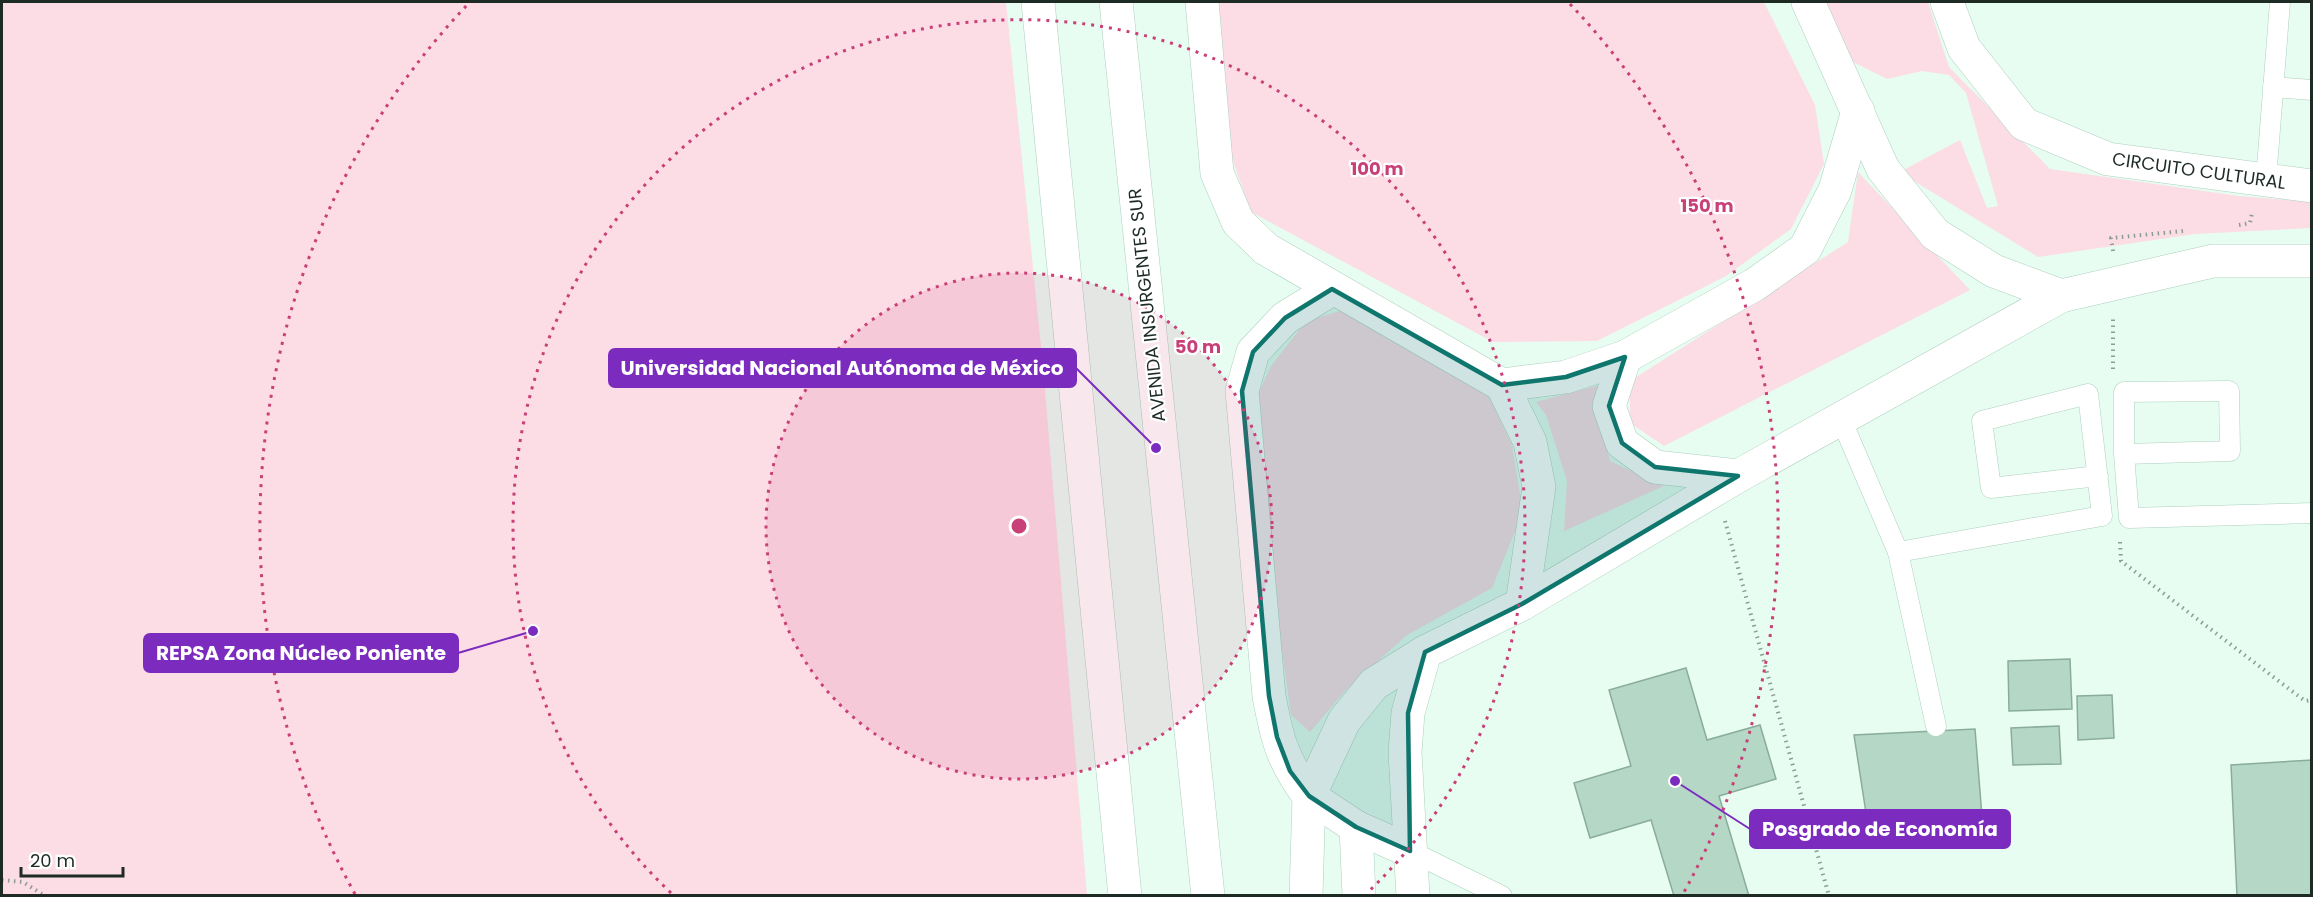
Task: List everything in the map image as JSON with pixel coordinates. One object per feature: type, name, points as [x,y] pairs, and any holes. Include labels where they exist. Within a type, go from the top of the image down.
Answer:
[{"type":"street","points":[[1038,2],[1125,896]]},
{"type":"street","name":"AVENIDA INSURGENTES SUR","points":[[1116,2],[1208,896]]},
{"type":"street","points":[[1202,2],[1217,173],[1238,222],[1266,249],[1502,385],[1530,442],[1539,487],[1522,604]]},
{"type":"street","points":[[1808,2],[1883,169],[1935,234],[1994,271],[2061,296]]},
{"type":"street","name":"CIRCUITO CULTURAL","points":[[1947,2],[1964,48],[2024,124],[2108,159],[2312,186]]},
{"type":"street","points":[[1502,385],[1566,377],[1625,357],[1754,285],[1805,249],[1835,190],[1858,111]]},
{"type":"street","points":[[1306,896],[1309,796],[1344,721],[1374,684],[1425,652],[1522,604],[1727,482],[2061,296],[2213,261],[2312,261]]},
{"type":"street","points":[[1332,289],[1285,318],[1252,352],[1242,391],[1269,696],[1277,737],[1290,771],[1309,796],[1356,827],[1410,851]]},
{"type":"street","points":[[1625,357],[1609,406],[1622,443],[1655,467],[1727,482]]},
{"type":"street","points":[[1413,896],[1405,752],[1407,713],[1425,652]]},
{"type":"street","points":[[1356,827],[1359,896]]},
{"type":"lane","points":[[2266,180],[2280,2]]},
{"type":"lane","points":[[2273,87],[2312,90]]},
{"type":"lane","points":[[2124,454],[2230,451],[2229,391],[2124,392],[2124,454],[2129,518],[2312,513]]},
{"type":"lane","points":[[1898,552],[2102,516],[2098,476],[2088,394],[1982,421],[1991,488],[2098,476]]},
{"type":"lane","points":[[1841,419],[1898,552],[1936,726]]},
{"type":"lane","points":[[1410,851],[1502,896]]},
{"type":"path","points":[[2113,322],[2113,370]]},
{"type":"path","points":[[1727,482],[1829,896]]},
{"type":"path","points":[[2120,537],[2121,561],[2305,701],[2312,700]]},
{"type":"path","points":[[2,880],[22,882],[45,896]]},
{"type":"highlighted area","points":[[1332,289],[1502,385],[1566,377],[1625,357],[1609,406],[1622,443],[1655,467],[1738,476],[1522,604],[1425,652],[1408,713],[1410,851],[1356,827],[1309,796],[1290,771],[1277,737],[1269,696],[1242,391],[1253,352],[1285,318]]},
{"type":"shaded area","points":[[2,2],[1006,2],[1043,366],[1087,895],[2,895]]},
{"type":"shaded area","points":[[1212,2],[1764,2],[1815,105],[1824,164],[1791,229],[1726,276],[1597,341],[1493,342],[1251,212],[1223,133]]},
{"type":"shaded area","points":[[1821,2],[1928,2],[1949,67],[2050,169],[2239,196],[2311,202],[2311,228],[2195,234],[2038,257],[1909,178],[1905,169],[1960,140],[1987,208],[1998,206],[1966,93],[1949,75],[1922,71],[1887,79],[1851,61]]},
{"type":"shaded area","points":[[1858,172],[1970,290],[1664,446],[1630,423],[1630,381],[1848,242]]},
{"type":"shaded area","points":[[1343,310],[1483,384],[1512,445],[1523,512],[1492,588],[1407,635],[1346,690],[1310,732],[1291,715],[1277,615],[1255,401],[1271,366],[1306,321]]},
{"type":"shaded area","points":[[1600,385],[1599,416],[1610,461],[1664,486],[1564,531],[1567,481],[1546,415],[1536,402]]},
{"type":"building","points":[[2070,659],[2072,709],[2009,711],[2008,661]]},
{"type":"building","points":[[1686,668],[1707,740],[1760,725],[1776,779],[1719,796],[1749,896],[1674,896],[1651,820],[1590,838],[1574,783],[1631,766],[1609,690]]},
{"type":"building","points":[[2112,695],[2114,738],[2078,740],[2077,696]]},
{"type":"building","points":[[2059,726],[2061,764],[2013,765],[2011,728]]},
{"type":"building","points":[[1975,729],[1983,829],[1870,839],[1854,735]]},
{"type":"building","points":[[2312,760],[2312,896],[2237,896],[2231,765]]},
{"type":"place","name":"Universidad Nacional Autónoma de México","points":[[1156,448]]},
{"type":"place","name":"REPSA Zona Núcleo Poniente","points":[[533,631]]},
{"type":"place","name":"Posgrado de Economía","points":[[1675,781]]}]
